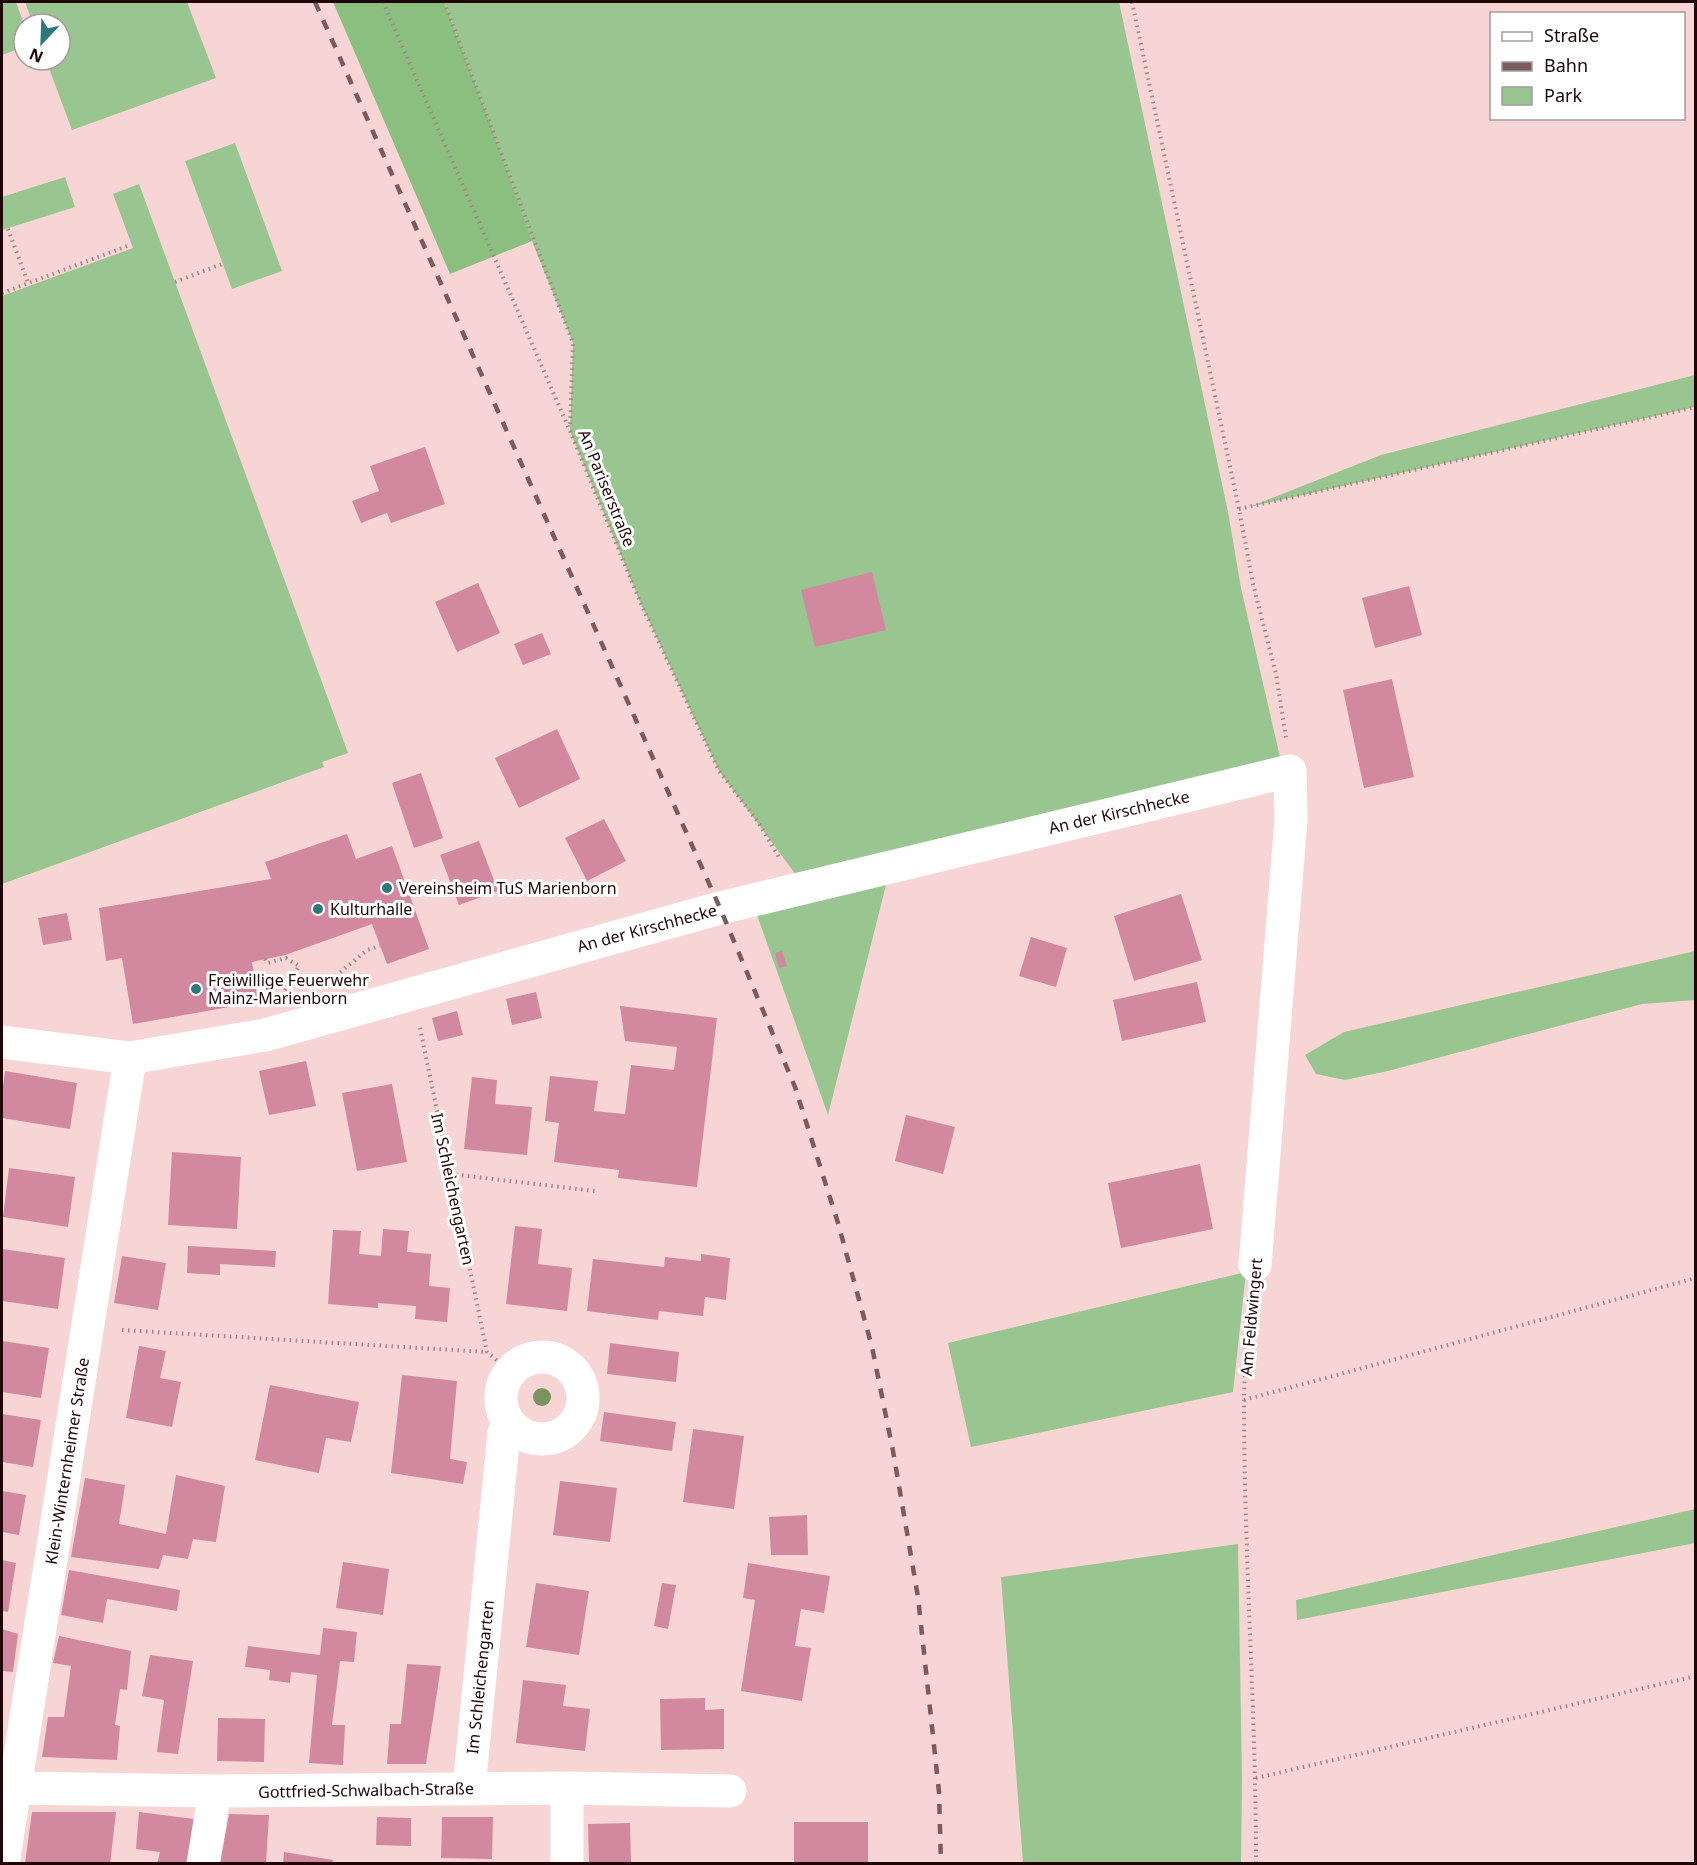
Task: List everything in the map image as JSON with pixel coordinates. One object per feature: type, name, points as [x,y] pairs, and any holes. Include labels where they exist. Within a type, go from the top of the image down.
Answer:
[{"type":"street","name":"An der Kirschhecke","points":[[2,1042],[130,1058],[266,1035],[700,913],[1290,771]]},
{"type":"street","name":"Am Feldwingert","points":[[1255,1265],[1291,820],[1290,771]]},
{"type":"street","name":"Klein-Winternheimer Straße","points":[[3,1863],[9,1786],[88,1327],[130,1058]]},
{"type":"street","points":[[547,1357],[571,1369],[579,1382],[583,1395],[581,1410],[575,1423],[565,1432],[552,1438],[538,1439],[524,1436],[512,1427],[504,1417],[501,1405],[501,1392],[505,1380],[499,1362],[522,1362],[547,1357]]},
{"type":"street","name":"Im Schleichengarten","points":[[469,1788],[504,1433],[512,1427]]},
{"type":"street","name":"Gottfried-Schwalbach-Straße","points":[[9,1786],[215,1791],[469,1788],[730,1791]]},
{"type":"street","points":[[567,1788],[567,1863]]},
{"type":"street","points":[[203,1863],[215,1791]]},
{"type":"path","points":[[383,2],[570,431]]},
{"type":"path","name":"An Pariserstraße","points":[[444,2],[573,343],[570,431],[641,603],[719,771],[758,822],[798,889]]},
{"type":"path","points":[[1132,2],[1253,584],[1276,674],[1290,771]]},
{"type":"path","points":[[8,229],[28,283]]},
{"type":"path","points":[[2,293],[130,245]]},
{"type":"path","points":[[175,282],[222,264]]},
{"type":"path","points":[[1239,509],[1695,407]]},
{"type":"path","points":[[327,982],[367,950],[380,946]]},
{"type":"path","points":[[265,959],[267,963],[286,958],[299,966],[278,1003]]},
{"type":"path","name":"Im Schleichengarten","points":[[413,995],[450,1173],[499,1362]]},
{"type":"path","points":[[450,1173],[595,1191]]},
{"type":"path","name":"Am Feldwingert","points":[[1255,1265],[1244,1400],[1256,1778],[1256,1863]]},
{"type":"path","points":[[1244,1400],[1695,1278]]},
{"type":"path","points":[[88,1327],[499,1362]]},
{"type":"path","points":[[1256,1778],[1695,1676]]},
{"type":"green space","points":[[2,2],[16,2],[20,12],[12,12],[12,51],[2,55]]},
{"type":"green space","points":[[25,2],[187,2],[216,78],[72,130],[50,72],[72,72],[72,12],[29,12]]},
{"type":"green space","points":[[333,2],[444,2],[532,241],[450,274]]},
{"type":"green space","points":[[444,2],[1119,2],[1228,512],[1241,588],[1280,757],[799,879],[719,771],[641,604],[570,431],[573,343],[532,241]]},
{"type":"green space","points":[[235,143],[282,271],[232,289],[185,161]]},
{"type":"green space","points":[[65,177],[75,207],[2,230],[2,197]]},
{"type":"green space","points":[[139,184],[348,753],[322,762],[324,767],[2,884],[2,296],[133,248],[113,194]]},
{"type":"green space","points":[[1695,375],[1695,407],[1249,507],[1381,455]]},
{"type":"green space","points":[[888,877],[828,1115],[757,915]]},
{"type":"green space","points":[[1695,951],[1695,1000],[1642,1004],[1388,1071],[1345,1080],[1316,1074],[1305,1055],[1344,1032]]},
{"type":"green space","points":[[1246,1272],[1233,1392],[971,1447],[948,1343]]},
{"type":"green space","points":[[1695,1509],[1695,1543],[1297,1620],[1296,1600]]},
{"type":"green space","points":[[1238,1544],[1241,1863],[1023,1863],[1001,1577]]},
{"type":"building","points":[[425,447],[445,504],[391,523],[387,513],[361,523],[352,501],[379,491],[370,466]]},
{"type":"building","points":[[872,572],[886,630],[815,647],[801,590]]},
{"type":"building","points":[[478,583],[500,633],[457,652],[435,602]]},
{"type":"building","points":[[1409,586],[1422,635],[1375,648],[1362,598]]},
{"type":"building","points":[[542,633],[551,654],[523,665],[514,644]]},
{"type":"building","points":[[1392,679],[1414,777],[1364,788],[1343,690]]},
{"type":"building","points":[[557,729],[580,779],[519,808],[495,758]]},
{"type":"building","points":[[421,773],[443,838],[414,848],[392,783]]},
{"type":"building","points":[[604,819],[626,861],[587,881],[565,838]]},
{"type":"building","points":[[347,834],[356,859],[392,846],[429,949],[387,964],[372,924],[285,955],[252,962],[258,1002],[133,1024],[122,958],[106,961],[99,908],[271,879],[265,862]]},
{"type":"building","points":[[479,841],[498,891],[459,905],[440,855]]},
{"type":"building","points":[[1181,894],[1202,960],[1134,981],[1114,916]]},
{"type":"building","points":[[67,913],[72,940],[43,945],[38,918]]},
{"type":"building","points":[[1031,937],[1067,948],[1056,987],[1019,976]]},
{"type":"building","points":[[782,951],[787,966],[779,968],[775,953]]},
{"type":"building","points":[[1197,982],[1206,1022],[1122,1041],[1113,1000]]},
{"type":"building","points":[[536,992],[542,1018],[512,1025],[506,999]]},
{"type":"building","points":[[620,1006],[717,1018],[697,1187],[618,1178],[619,1170],[554,1162],[559,1123],[545,1121],[550,1076],[598,1081],[594,1111],[625,1114],[631,1065],[674,1070],[677,1047],[625,1041]]},
{"type":"building","points":[[457,1011],[463,1035],[438,1041],[432,1018]]},
{"type":"building","points":[[306,1061],[316,1106],[269,1115],[259,1071]]},
{"type":"building","points":[[5,1071],[77,1083],[70,1129],[2,1118]]},
{"type":"building","points":[[472,1077],[497,1080],[495,1104],[532,1107],[527,1155],[464,1149]]},
{"type":"building","points":[[392,1084],[407,1162],[357,1171],[342,1093]]},
{"type":"building","points":[[906,1115],[955,1127],[943,1174],[895,1161]]},
{"type":"building","points":[[172,1152],[241,1157],[237,1229],[168,1225]]},
{"type":"building","points":[[1200,1164],[1213,1229],[1121,1248],[1108,1183]]},
{"type":"building","points":[[9,1168],[75,1177],[68,1227],[3,1217]]},
{"type":"building","points":[[515,1226],[542,1229],[538,1264],[572,1268],[567,1311],[506,1304]]},
{"type":"building","points":[[383,1229],[409,1231],[407,1252],[431,1254],[429,1286],[450,1288],[447,1322],[415,1319],[416,1306],[378,1303],[378,1308],[328,1304],[333,1230],[361,1231],[359,1254],[381,1256]]},
{"type":"building","points":[[188,1246],[276,1251],[275,1267],[220,1264],[220,1275],[187,1273]]},
{"type":"building","points":[[2,1249],[65,1258],[58,1309],[2,1301]]},
{"type":"building","points":[[701,1254],[730,1258],[726,1300],[705,1297],[703,1316],[659,1311],[658,1320],[587,1311],[593,1259],[664,1267],[665,1257],[701,1261]]},
{"type":"building","points":[[122,1256],[166,1263],[158,1310],[114,1303]]},
{"type":"building","points":[[2,1341],[49,1348],[41,1398],[2,1392]]},
{"type":"building","points":[[610,1343],[679,1352],[676,1382],[607,1374]]},
{"type":"building","points":[[139,1346],[166,1351],[160,1378],[181,1382],[172,1427],[126,1418]]},
{"type":"building","points":[[402,1375],[457,1381],[450,1459],[467,1462],[463,1484],[391,1473]]},
{"type":"building","points":[[270,1385],[359,1402],[351,1442],[326,1438],[319,1473],[255,1460]]},
{"type":"building","points":[[604,1412],[676,1422],[672,1451],[600,1441]]},
{"type":"building","points":[[2,1414],[41,1420],[33,1467],[2,1462]]},
{"type":"building","points":[[693,1429],[744,1436],[734,1509],[683,1502]]},
{"type":"building","points":[[176,1475],[225,1486],[216,1542],[193,1539],[188,1559],[163,1555],[159,1569],[71,1557],[85,1478],[125,1485],[119,1524],[166,1534]]},
{"type":"building","points":[[560,1481],[617,1488],[610,1542],[553,1535]]},
{"type":"building","points":[[2,1491],[26,1495],[19,1535],[2,1532]]},
{"type":"building","points":[[807,1515],[808,1555],[771,1555],[769,1517]]},
{"type":"building","points":[[2,1560],[16,1563],[8,1612],[2,1611]]},
{"type":"building","points":[[343,1562],[389,1569],[383,1615],[336,1608]]},
{"type":"building","points":[[748,1563],[830,1576],[824,1613],[801,1609],[795,1646],[811,1648],[802,1701],[741,1691],[755,1600],[743,1598]]},
{"type":"building","points":[[69,1570],[180,1590],[177,1611],[107,1599],[103,1623],[61,1615]]},
{"type":"building","points":[[536,1583],[589,1591],[579,1655],[526,1647]]},
{"type":"building","points":[[662,1583],[676,1585],[668,1629],[654,1626]]},
{"type":"building","points":[[323,1628],[357,1632],[354,1662],[340,1661],[332,1725],[345,1725],[343,1765],[309,1763],[317,1675],[291,1672],[290,1683],[269,1680],[270,1670],[245,1667],[248,1646],[320,1655]]},
{"type":"building","points":[[2,1629],[18,1634],[13,1672],[2,1671]]},
{"type":"building","points":[[59,1636],[131,1651],[127,1690],[120,1689],[115,1725],[120,1726],[117,1760],[42,1757],[48,1717],[64,1717],[71,1666],[53,1663]]},
{"type":"building","points":[[150,1655],[193,1661],[178,1754],[157,1752],[164,1700],[142,1696]]},
{"type":"building","points":[[407,1664],[441,1666],[426,1764],[387,1764],[390,1724],[401,1724]]},
{"type":"building","points":[[523,1680],[566,1685],[563,1706],[590,1709],[585,1751],[516,1743]]},
{"type":"building","points":[[705,1698],[705,1710],[724,1709],[724,1749],[661,1750],[660,1699]]},
{"type":"building","points":[[218,1718],[265,1719],[264,1762],[217,1761]]},
{"type":"building","points":[[32,1812],[116,1812],[110,1864],[25,1863]]},
{"type":"building","points":[[139,1812],[194,1819],[187,1864],[157,1864],[160,1852],[136,1849]]},
{"type":"building","points":[[229,1814],[269,1815],[266,1864],[220,1864]]},
{"type":"building","points":[[377,1817],[411,1818],[411,1846],[376,1845]]},
{"type":"building","points":[[442,1817],[493,1817],[492,1859],[441,1858]]},
{"type":"building","points":[[794,1822],[868,1822],[868,1862],[794,1862]]},
{"type":"building","points":[[630,1823],[631,1862],[589,1863],[588,1824]]},
{"type":"building","points":[[284,1852],[333,1860],[332,1864],[283,1864]]},
{"type":"railway","points":[[315,2],[720,908],[795,1087],[838,1223],[872,1347],[893,1451],[918,1597],[939,1792],[941,1864]]},
{"type":"place","name":"Vereinsheim TuS Marienborn","points":[[387,888]]},
{"type":"place","name":"Kulturhalle","points":[[318,909]]},
{"type":"place","name":"Freiwillige Feuerwehr Mainz-Marienborn","points":[[196,989]]}]
